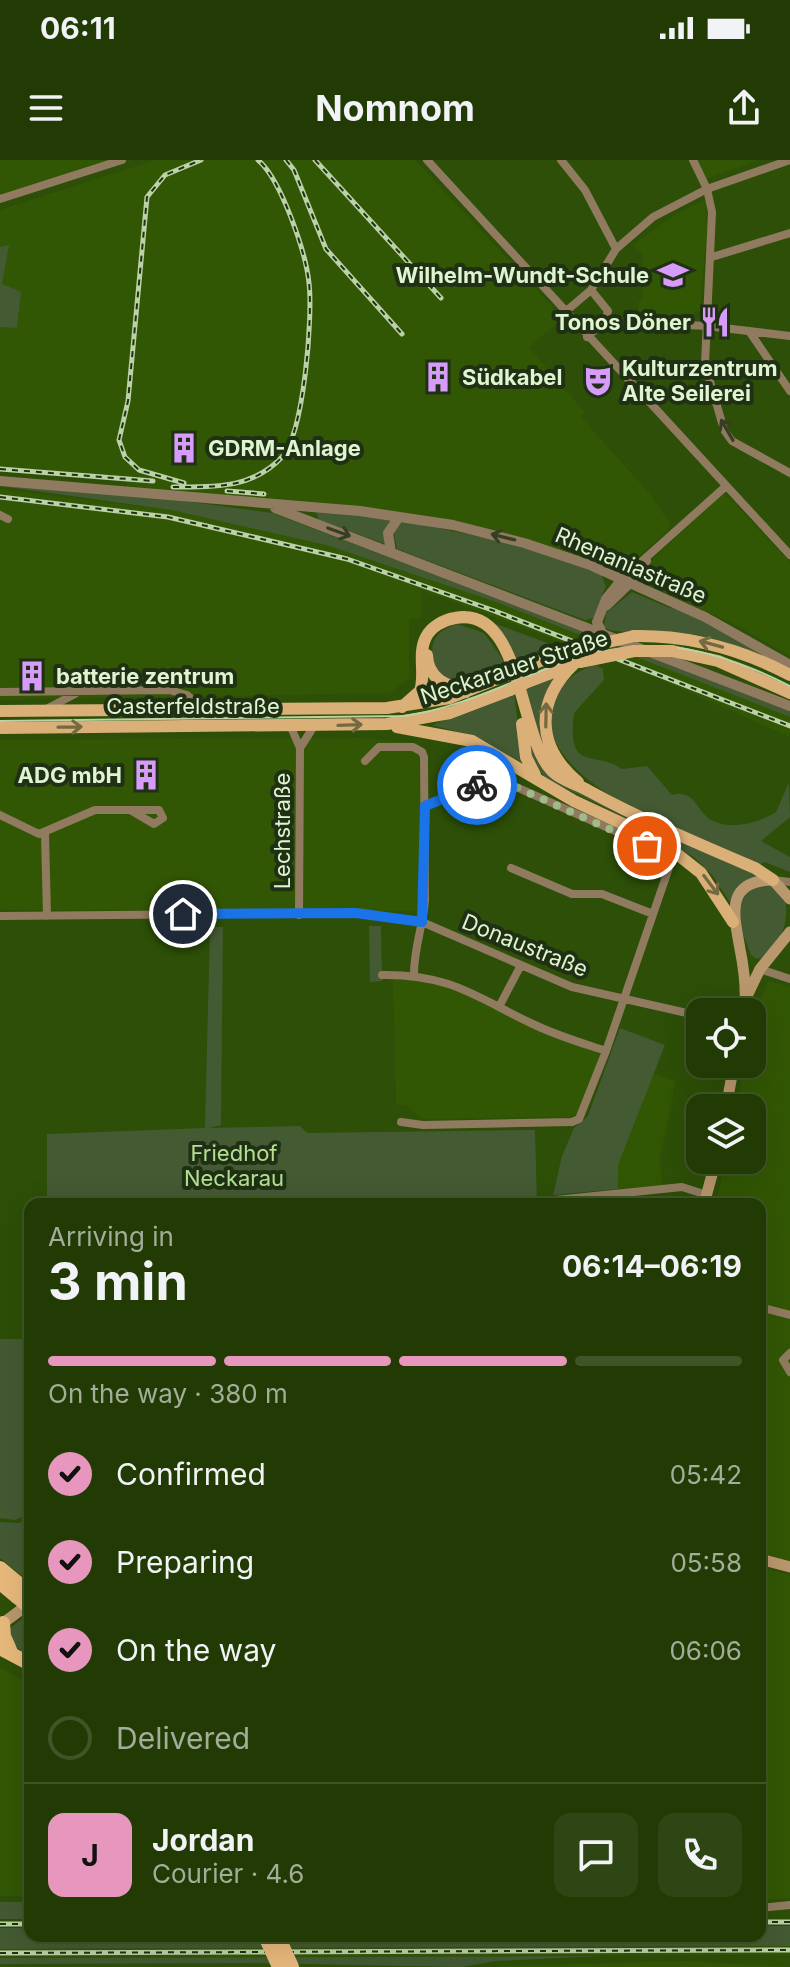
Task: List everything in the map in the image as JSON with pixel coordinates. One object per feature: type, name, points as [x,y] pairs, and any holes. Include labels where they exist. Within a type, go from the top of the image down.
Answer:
[{"type":"highway","points":[[0,1568],[24,1595]]},
{"type":"highway","points":[[0,1583],[24,1596]]},
{"type":"highway","points":[[1,1625],[6,1650],[24,1660]]},
{"type":"highway","points":[[268,1942],[279,1967]]},
{"type":"highway","points":[[281,1942],[292,1967]]},
{"type":"main road","points":[[402,707],[420,691],[424,639],[432,629],[452,618],[475,620],[496,636],[513,661],[529,728],[543,761],[560,778],[773,880],[790,899]]},
{"type":"main road","points":[[466,692],[440,682],[427,662],[431,637],[457,622],[476,626],[503,651],[516,684],[526,757],[539,781]]},
{"type":"main road","name":"Neckarauer Straße","points":[[402,707],[466,692],[557,654],[634,636],[696,640],[745,655],[790,675]]},
{"type":"main road","name":"Neckarauer Straße","points":[[387,724],[450,713],[577,663],[634,651],[672,651],[740,668],[790,693]]},
{"type":"main road","points":[[577,663],[554,686],[546,703],[544,720],[557,758],[587,789]]},
{"type":"main road","name":"Casterfeldstraße","points":[[0,711],[402,707]]},
{"type":"main road","points":[[387,724],[472,741],[539,781],[673,849],[712,886],[733,922],[740,948],[746,998]]},
{"type":"main road","name":"Casterfeldstraße","points":[[0,728],[387,724]]},
{"type":"main road","points":[[733,922],[735,903],[744,888],[758,880],[773,880]]},
{"type":"main road","points":[[746,998],[760,969],[790,932]]},
{"type":"main road","points":[[740,948],[760,969]]},
{"type":"main road","points":[[706,1198],[712,1174]]},
{"type":"main road","points":[[766,1561],[790,1567]]},
{"type":"main road","points":[[1,1625],[24,1601]]},
{"type":"street","points":[[0,199],[122,160]]},
{"type":"street","points":[[427,160],[790,555]]},
{"type":"street","points":[[561,160],[585,190],[608,239],[616,249]]},
{"type":"street","points":[[693,160],[707,189],[712,212],[705,364],[724,430],[732,441],[790,473]]},
{"type":"street","points":[[565,312],[591,290],[616,249],[653,217],[707,189],[790,160]]},
{"type":"street","points":[[712,257],[790,233]]},
{"type":"street","points":[[587,337],[605,321],[608,311],[591,290]]},
{"type":"street","points":[[605,321],[707,326],[790,336]]},
{"type":"street","points":[[749,331],[790,391]]},
{"type":"street","name":"Rhenaniastraße","points":[[0,481],[294,510],[399,517],[524,543],[627,581],[705,617],[790,665]]},
{"type":"street","points":[[583,627],[597,622],[603,609],[651,555],[725,487]]},
{"type":"street","name":"Rhenaniastraße","points":[[294,510],[391,552],[790,706]]},
{"type":"street","points":[[391,552],[388,533],[399,517]]},
{"type":"street","points":[[597,622],[603,635]]},
{"type":"street","name":"Casterfeldstraße","points":[[0,692],[169,690],[187,695],[203,709]]},
{"type":"street","name":"Casterfeldstraße","points":[[43,711],[79,691]]},
{"type":"street","name":"Lechstraße","points":[[290,725],[300,748],[299,915]]},
{"type":"street","name":"Lechstraße","points":[[300,748],[314,726]]},
{"type":"street","points":[[365,761],[379,747],[418,748],[424,757],[422,922],[414,944],[414,974]]},
{"type":"street","points":[[401,1122],[423,1125],[572,1122],[582,1115],[671,862],[633,839],[498,779],[425,806]]},
{"type":"street","points":[[0,815],[24,830],[45,834],[87,812],[132,811]]},
{"type":"street","points":[[45,834],[47,916]]},
{"type":"street","points":[[511,868],[572,894],[602,894],[653,914]]},
{"type":"street","points":[[773,880],[790,882]]},
{"type":"street","name":"Donaustraße","points":[[0,916],[356,913],[422,922],[572,987],[686,1013]]},
{"type":"street","points":[[769,957],[780,976]]},
{"type":"street","points":[[500,1005],[521,965]]},
{"type":"street","points":[[760,969],[790,979]]},
{"type":"street","points":[[382,975],[414,974],[468,989],[559,1036],[606,1051]]},
{"type":"street","points":[[575,1198],[682,1187],[702,1198]]},
{"type":"street","points":[[766,1309],[790,1315]]},
{"type":"street","points":[[790,1353],[783,1360],[790,1372]]},
{"type":"street","points":[[766,1907],[790,1905]]},
{"type":"shaded area","points":[[0,160],[110,160],[0,194]]},
{"type":"shaded area","points":[[155,160],[415,160],[563,318],[529,347],[585,413],[581,417],[650,494],[670,524],[667,531],[626,568],[490,529],[417,514],[127,486],[127,480],[43,475],[43,470],[0,467],[0,210]]},
{"type":"shaded area","points":[[697,160],[759,160],[706,179]]},
{"type":"shaded area","name":"Wilhelm-Wundt-Schule","points":[[705,200],[707,226],[700,312],[694,311],[694,316],[638,314],[638,302],[642,301],[643,254],[633,245],[676,214]]},
{"type":"shaded area","points":[[0,489],[171,510],[326,545],[496,602],[790,717],[790,737],[649,674],[421,590],[421,618],[409,619],[409,679],[389,693],[0,700]]},
{"type":"shaded area","points":[[724,493],[790,562],[790,656],[734,624],[649,585],[646,573],[653,559]]},
{"type":"shaded area","points":[[357,738],[419,743],[422,911],[0,910],[0,740]]},
{"type":"shaded area","points":[[413,977],[446,983],[530,1025],[601,1054],[578,1113],[571,1117],[423,1119],[405,1105],[396,1105],[393,980]]},
{"type":"shaded area","points":[[768,981],[790,987],[790,1561],[766,1554],[766,1198],[717,1198],[722,1174],[766,1174],[766,1094],[739,1094],[741,1078],[766,1078],[766,998],[761,998]]},
{"type":"shaded area","points":[[653,1074],[676,1081],[660,1157],[662,1185],[618,1189],[617,1165]]},
{"type":"shaded area","points":[[766,1569],[790,1575],[790,1898],[766,1900]]},
{"type":"shaded area","points":[[0,1667],[24,1681],[24,1896],[0,1896]]},
{"type":"shaded area","points":[[790,1946],[790,1955],[0,1958],[0,1949]]},
{"type":"shaded area","points":[[689,1961],[790,1967],[496,1967]]},
{"type":"green space","points":[[9,245],[2,284],[21,292],[17,328],[0,327],[0,247]]},
{"type":"green space","points":[[0,486],[169,499],[272,513],[790,710],[790,717],[496,602],[326,545],[171,510]]},
{"type":"green space","points":[[316,511],[392,519],[386,528],[385,544],[319,520]]},
{"type":"green space","points":[[404,521],[505,542],[601,574],[606,586],[593,618],[585,620],[397,549],[393,529]]},
{"type":"green space","points":[[632,592],[670,608],[681,608],[790,668],[703,636],[604,628],[606,613]]},
{"type":"green space","points":[[482,619],[553,645],[515,660]]},
{"type":"green space","points":[[457,624],[484,633],[506,664],[469,682],[442,678],[434,661],[433,646],[440,633]]},
{"type":"green space","points":[[596,665],[603,669],[604,680],[574,713],[574,745],[578,752],[622,769],[647,766],[672,795],[691,798],[707,817],[720,824],[754,822],[776,812],[789,782],[790,817],[761,841],[790,857],[790,872],[765,862],[758,865],[664,824],[593,784],[567,760],[553,734],[553,705],[569,679],[581,670]]},
{"type":"green space","points":[[555,677],[544,698],[542,719],[555,763],[538,742],[525,689]]},
{"type":"green space","points":[[514,694],[523,763],[472,736],[432,725]]},
{"type":"green space","points":[[529,744],[550,775],[566,787],[762,877],[785,896],[785,924],[772,950],[757,959],[751,955],[731,904],[713,876],[695,858],[651,830],[546,779],[532,761]]},
{"type":"green space","points":[[369,926],[381,926],[382,981],[370,982]]},
{"type":"green space","name":"Friedhof Neckarau","points":[[210,927],[223,927],[221,1125],[209,1128],[300,1126],[307,1133],[535,1130],[537,1198],[47,1198],[47,1134],[205,1128]]},
{"type":"green space","points":[[620,1028],[665,1045],[618,1165],[618,1189],[553,1195],[562,1156],[574,1128],[588,1116]]},
{"type":"green space","points":[[0,1339],[24,1339],[24,1516],[15,1520],[0,1518]]},
{"type":"green space","points":[[24,1521],[24,1577],[0,1558],[0,1522]]},
{"type":"green space","points":[[24,1618],[24,1654],[16,1646],[10,1628]]},
{"type":"green space","points":[[0,1902],[24,1902],[24,1919],[0,1919]]},
{"type":"green space","points":[[766,1926],[790,1926],[790,1946],[0,1949],[0,1928],[24,1928],[24,1942],[766,1942]]},
{"type":"green space","points":[[601,1956],[496,1961],[462,1967],[249,1963],[0,1964],[0,1958]]},
{"type":"tram line","points":[[0,721],[404,716],[456,704],[572,659],[635,647],[695,651],[726,659],[790,686]]},
{"type":"railway","points":[[184,483],[139,470],[125,457],[119,440],[128,401],[147,197],[165,175],[201,160]]},
{"type":"railway","points":[[173,487],[232,484],[258,475],[282,457],[296,424],[308,347],[309,283],[291,217],[275,183],[258,160]]},
{"type":"railway","points":[[286,160],[294,170],[326,249],[402,334]]},
{"type":"railway","points":[[315,160],[441,298]]},
{"type":"railway","points":[[0,469],[153,481]]},
{"type":"railway","points":[[227,491],[264,494]]},
{"type":"railway","points":[[0,497],[168,517],[347,559],[492,610],[790,726]]},
{"type":"railway","points":[[766,1922],[790,1922]]},
{"type":"railway","points":[[0,1924],[24,1924]]},
{"type":"railway","points":[[0,1953],[790,1950]]},
{"type":"way so far","points":[[477,785],[498,779],[647,846]]},
{"type":"place","name":"Wilhelm-Wundt-Schule","points":[[673,275]]},
{"type":"place","name":"Tonos Döner","points":[[715,322]]},
{"type":"place","name":"Südkabel","points":[[438,377]]},
{"type":"place","name":"Kulturzentrum Alte Seilerei","points":[[598,381]]},
{"type":"place","name":"GDRM-Anlage","points":[[184,448]]},
{"type":"place","name":"batterie zentrum","points":[[32,676]]},
{"type":"place","name":"ADG mbH","points":[[146,775]]},
{"type":"route","points":[[183,914],[356,913],[422,922],[425,900],[425,806],[477,785]]}]
